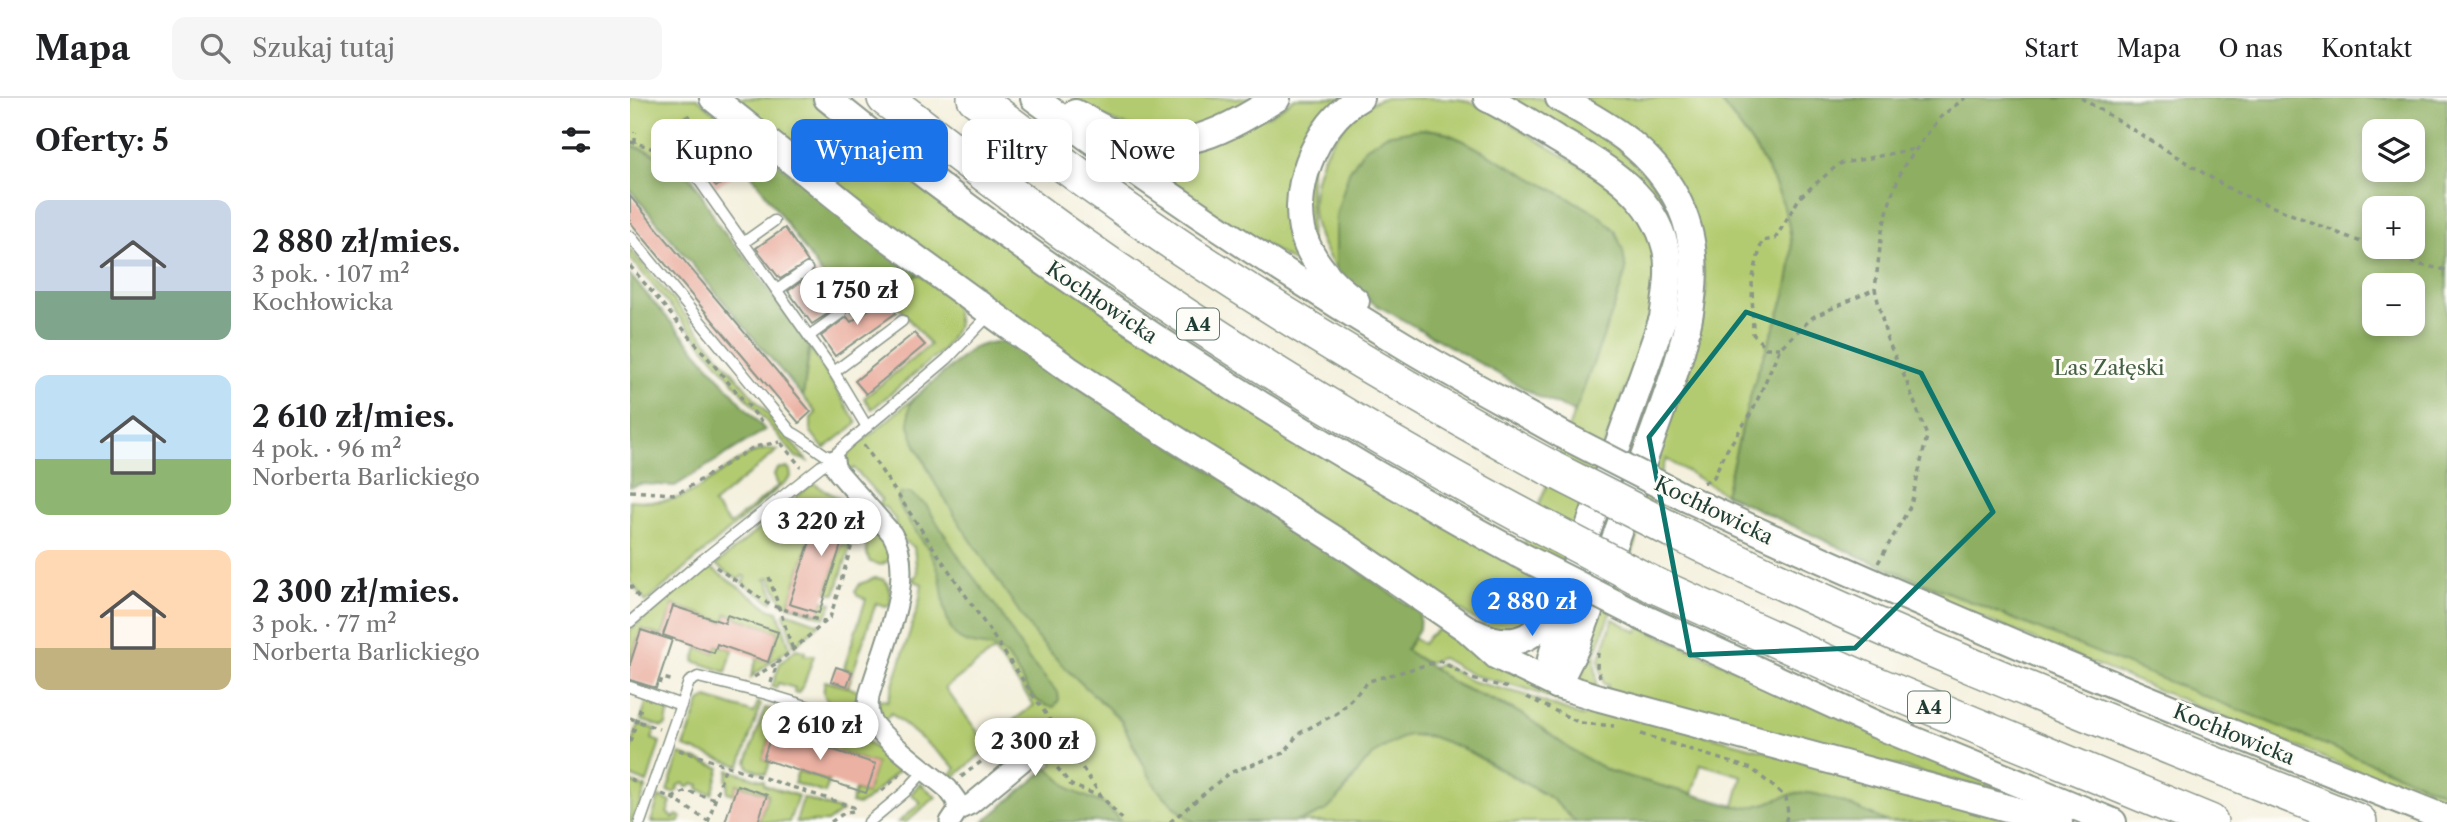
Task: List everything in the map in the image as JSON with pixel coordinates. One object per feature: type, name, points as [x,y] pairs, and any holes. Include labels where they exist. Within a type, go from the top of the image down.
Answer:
[{"type":"highway","name":"A4","points":[[885,98],[1029,207],[1227,343],[1429,466],[1652,584],[1927,706],[2210,822]]},
{"type":"highway","name":"A4","points":[[975,98],[1123,208],[1290,319],[1455,416],[1552,469],[1771,579],[1889,632],[2004,681],[2360,822]]},
{"type":"main road","points":[[713,98],[884,235],[990,314],[1144,419],[1350,549],[1467,629],[1497,656],[1557,685],[2059,822]]},
{"type":"main road","name":"Kochłowicka","points":[[827,98],[1003,233],[1183,358],[1340,455],[1518,554],[1642,618],[1877,725],[2113,822]]},
{"type":"main road","name":"Kochłowicka","points":[[1034,98],[1211,224],[1413,351],[1563,435],[1694,489],[1882,588],[2042,657],[2447,819]]},
{"type":"main road","points":[[1046,98],[1119,135],[1151,142],[1165,142],[1209,136],[1236,124],[1277,98]]},
{"type":"main road","points":[[1360,98],[1351,103],[1322,134],[1307,166],[1301,194],[1306,241],[1319,267],[1343,292],[1381,321],[1413,351]]},
{"type":"main road","points":[[1487,98],[1613,172],[1639,195],[1654,218],[1666,249],[1668,281],[1662,318],[1568,586],[1551,659],[1557,685]]},
{"type":"main road","points":[[1557,685],[1576,648],[1669,392],[1692,314],[1695,284],[1692,243],[1679,205],[1666,183],[1650,162],[1629,142],[1605,124],[1559,98]]},
{"type":"main road","points":[[1467,629],[1506,642],[1530,637],[1550,616],[1568,586]]},
{"type":"street","points":[[834,460],[839,473],[892,534],[902,561],[899,599],[869,696],[870,720],[916,769],[948,789],[956,800],[954,816]]},
{"type":"street","points":[[954,816],[1040,747]]},
{"type":"lane","points":[[701,182],[834,372],[867,427]]},
{"type":"lane","points":[[743,243],[774,221]]},
{"type":"lane","points":[[630,236],[791,432],[834,460]]},
{"type":"lane","points":[[777,290],[807,269]]},
{"type":"lane","points":[[808,336],[841,313]]},
{"type":"lane","points":[[630,622],[808,476],[834,460],[837,453],[857,435],[947,359],[990,314]]},
{"type":"lane","points":[[834,372],[902,321]]},
{"type":"lane","points":[[640,822],[688,682],[698,677],[767,694],[852,720],[870,720]]},
{"type":"lane","points":[[630,687],[681,705]]},
{"type":"lane","points":[[869,822],[905,792],[916,769]]},
{"type":"path","points":[[1876,565],[1911,505],[1927,436],[1906,380],[1886,339],[1875,289],[1882,231],[1892,194],[1914,149],[1939,118],[1965,98]]},
{"type":"path","points":[[2081,98],[2233,191],[2416,264],[2447,270]]},
{"type":"path","points":[[635,132],[632,142],[651,149]]},
{"type":"path","points":[[1780,348],[1766,348],[1753,334],[1752,281],[1762,241],[1775,239],[1800,197],[1839,164],[1914,149]]},
{"type":"path","points":[[630,266],[763,422]]},
{"type":"path","points":[[1694,489],[1714,477],[1753,410],[1780,348],[1813,317],[1875,289]]},
{"type":"path","points":[[771,432],[808,476]]},
{"type":"path","points":[[857,435],[1102,797],[1125,822]]},
{"type":"path","points":[[630,491],[673,495],[754,447],[780,442]]},
{"type":"path","points":[[767,694],[777,663],[830,618],[861,515]]},
{"type":"path","points":[[704,559],[770,605],[825,622]]},
{"type":"path","points":[[769,578],[793,650]]},
{"type":"path","points":[[1170,822],[1229,773],[1284,753],[1298,734],[1339,712],[1369,681],[1440,661]]},
{"type":"path","points":[[1509,688],[1580,723],[1616,726],[1607,720]]},
{"type":"path","points":[[630,742],[644,698]]},
{"type":"path","points":[[630,719],[659,728],[659,735],[666,745],[859,809]]},
{"type":"path","points":[[1629,730],[1752,769],[1786,797],[1788,814],[1785,822]]},
{"type":"path","points":[[955,782],[1010,740],[1040,747],[1071,785],[1102,797]]},
{"type":"path","points":[[630,779],[672,798],[708,822],[726,765]]},
{"type":"path","points":[[877,795],[916,769]]},
{"type":"path","points":[[672,798],[686,790],[715,799]]},
{"type":"path","points":[[831,822],[844,813],[868,804]]},
{"type":"highlighted area","points":[[1746,312],[1921,373],[1993,512],[1855,648],[1690,655],[1649,437]]},
{"type":"green space","points":[[630,98],[697,98],[722,119],[696,119],[690,112],[680,119],[651,119],[651,153],[630,145]]},
{"type":"green space","points":[[728,98],[811,98],[838,119],[791,119],[791,147],[777,136],[777,119],[755,119]]},
{"type":"green space","points":[[1073,98],[1261,98],[1229,116],[1199,127],[1199,119],[1110,119]]},
{"type":"green space","points":[[1295,98],[1343,98],[1311,132],[1310,272],[1214,214],[1171,182],[1199,182],[1199,131],[1269,116]]},
{"type":"green space","points":[[1384,98],[1463,100],[1496,114],[1583,167],[1617,193],[1644,225],[1652,244],[1655,265],[1652,303],[1643,341],[1544,612],[1537,622],[1497,634],[1023,326],[837,182],[934,182],[1516,566],[1616,302],[1464,141],[1441,131],[1419,129],[1336,270],[1321,243],[1314,217],[1314,191],[1322,160],[1347,123],[1375,101]]},
{"type":"green space","points":[[1506,98],[1540,98],[1612,141],[1657,187],[1681,239],[1680,324],[1567,644],[1576,604],[1675,322],[1676,241]]},
{"type":"green space","points":[[1578,98],[1718,98],[1771,175],[1787,219],[1791,242],[1791,265],[1786,292],[1753,386],[1725,494],[1666,459],[1595,655],[1596,687],[1580,681],[1578,673],[1660,448],[1702,320],[1706,288],[1695,219]]},
{"type":"green space","name":"Las Załęski","points":[[1718,98],[2447,98],[2447,794],[1860,557],[1725,494],[1749,401],[1782,305],[1791,265],[1791,242],[1780,197],[1771,175]]},
{"type":"green space","points":[[1419,129],[1441,131],[1464,141],[1596,213],[1615,230],[1623,251],[1626,271],[1575,412],[1541,398],[1380,307],[1362,296],[1336,270],[1336,215],[1349,172],[1364,149],[1386,135]]},
{"type":"green space","points":[[630,145],[651,153],[651,182],[692,182],[699,189],[720,228],[747,259],[809,347],[803,397],[630,190]]},
{"type":"green space","points":[[777,163],[791,174],[791,182],[802,182],[919,274],[853,318],[757,182],[777,182]]},
{"type":"green space","points":[[630,249],[807,461],[796,457],[630,258]]},
{"type":"green space","points":[[919,274],[954,302],[958,325],[943,350],[872,409],[864,398],[930,345],[887,293]]},
{"type":"green space","points":[[630,275],[765,430],[675,486],[641,484],[630,487]]},
{"type":"green space","points":[[1010,342],[1239,489],[1420,613],[1419,629],[1406,650],[1457,685],[1524,715],[1571,750],[1609,771],[1734,806],[1760,805],[1798,793],[1818,795],[1887,822],[1576,822],[1552,799],[1462,748],[1427,735],[1407,735],[1379,750],[1364,764],[1327,810],[1293,822],[1195,822],[1186,817],[1152,781],[1121,720],[1036,637],[960,524],[915,443],[909,426],[909,412],[915,397],[973,348]]},
{"type":"green space","points":[[810,347],[857,423],[824,449],[811,432],[811,418],[816,413],[803,397]]},
{"type":"green space","points":[[915,397],[910,404],[915,443],[935,483],[1036,637],[1121,720],[1160,792],[1195,822],[1121,822],[1106,805],[1072,791],[1048,768],[1054,764],[1034,733],[1024,741],[1010,723],[1034,705],[994,651],[945,688],[989,747],[951,780],[948,778],[956,768],[891,713],[885,720],[882,719],[878,704],[880,699],[888,701],[919,603],[922,584],[912,580],[917,574],[914,547],[900,536],[895,519],[879,504],[882,500],[854,468],[848,472],[844,461],[851,451]]},
{"type":"green space","points":[[766,449],[778,450],[713,504],[730,525],[778,486],[774,474],[779,468],[790,470],[791,477],[646,602],[630,581],[630,500],[664,501],[686,495],[742,459]]},
{"type":"green space","points":[[813,483],[853,507],[858,513],[854,530],[848,527],[852,511],[822,501],[789,604],[819,614],[823,600],[832,603],[825,618],[783,603],[770,577],[765,579],[768,580],[775,597],[771,602],[742,583],[746,577],[742,576],[739,580],[716,565]]},
{"type":"green space","points":[[901,493],[910,493],[926,505],[962,562],[997,608],[1029,660],[1058,693],[1059,700],[1054,707],[1045,705],[1031,694],[1011,662],[999,650],[964,642],[953,632],[945,610],[938,570],[930,551],[902,510],[898,501]]},
{"type":"green space","points":[[871,522],[887,539],[891,559],[881,565],[870,562],[867,552],[866,542]]},
{"type":"green space","points":[[842,544],[850,547],[835,594],[826,592]]},
{"type":"green space","points":[[707,565],[770,609],[778,611],[790,648],[751,677],[757,658],[769,662],[778,632],[727,614],[724,622],[673,605],[662,636],[641,629],[630,661],[630,630]]},
{"type":"green space","points":[[1890,569],[2447,794],[2447,808],[1896,583]]},
{"type":"green space","points":[[875,578],[887,583],[891,604],[886,606],[876,603],[848,687],[860,692],[859,696],[847,706],[835,706],[824,696],[825,681],[847,687],[852,671],[844,668],[866,599],[855,592],[860,584]]},
{"type":"green space","points":[[786,612],[820,624],[794,646],[784,614]]},
{"type":"green space","points":[[1613,619],[1637,632],[1640,627],[2035,802],[1607,690],[1608,685],[1604,684],[1599,661]]},
{"type":"green space","points":[[1441,628],[1446,628],[1592,704],[1589,709],[1583,710],[1524,688],[1472,675],[1442,658],[1427,663],[1405,650],[1413,638],[1423,644]]},
{"type":"green space","points":[[717,645],[733,650],[726,672],[694,661],[698,648],[714,653]]},
{"type":"green space","points":[[796,649],[805,651],[804,655],[814,655],[804,684],[798,693],[794,693],[795,688],[778,683],[776,688],[772,687],[780,663]]},
{"type":"green space","points":[[1441,664],[1471,681],[1522,694],[1581,716],[1590,715],[1595,710],[1600,712],[1602,707],[2027,822],[1887,822],[1848,805],[1809,793],[1798,793],[1750,808],[1734,806],[1742,776],[1701,764],[1692,794],[1652,785],[1614,773],[1589,761],[1513,709],[1460,686],[1430,668]]},
{"type":"green space","points":[[707,698],[754,713],[758,702],[761,704],[740,766],[684,747],[700,702]]},
{"type":"green space","points":[[647,699],[669,709],[666,725],[662,727],[641,720]]},
{"type":"green space","points":[[765,708],[863,739],[901,768],[866,801],[858,805],[851,803],[855,790],[866,794],[876,764],[773,729],[763,759],[770,762],[766,774],[749,768],[747,762]]},
{"type":"green space","points":[[639,724],[655,729],[652,739],[660,742],[647,783],[630,776],[630,751]]},
{"type":"green space","points":[[1407,735],[1437,737],[1462,748],[1552,799],[1576,822],[1293,822],[1318,814],[1332,804],[1371,758],[1390,743]]},
{"type":"green space","points":[[680,754],[720,768],[712,794],[698,789],[699,785],[692,783],[690,787],[686,787],[684,783],[677,786],[678,790],[673,793],[667,791]]},
{"type":"green space","points":[[1048,768],[1072,791],[1106,805],[1121,822],[983,822]]},
{"type":"green space","points":[[729,770],[798,796],[789,822],[759,822],[768,794],[737,784],[734,794],[727,792]]},
{"type":"green space","points":[[798,771],[829,781],[825,793],[794,783]]},
{"type":"green space","points":[[630,782],[646,788],[633,822],[630,822]]},
{"type":"green space","points":[[920,783],[936,797],[906,822],[898,822],[921,803],[911,794]]},
{"type":"green space","points":[[659,797],[671,802],[667,813],[674,818],[677,815],[681,817],[680,822],[651,822]]},
{"type":"green space","points":[[803,798],[842,811],[827,822],[796,822]]},
{"type":"building","points":[[630,196],[811,412],[799,423],[630,222]]},
{"type":"building","points":[[785,228],[808,262],[780,279],[756,248]]},
{"type":"building","points":[[814,272],[840,306],[812,324],[788,291]]},
{"type":"building","points":[[885,298],[896,313],[835,356],[821,336],[847,317],[851,322]]},
{"type":"building","points":[[914,333],[925,345],[866,394],[855,381]]},
{"type":"building","points":[[823,502],[852,511],[819,613],[789,604]]},
{"type":"building","points":[[673,606],[725,623],[727,615],[778,632],[768,662],[717,644],[714,653],[663,635]]},
{"type":"building","points":[[641,630],[672,640],[656,688],[630,680],[630,664]]},
{"type":"building","points":[[836,667],[852,672],[847,686],[831,681]]},
{"type":"building","points":[[773,730],[876,764],[866,793],[763,759]]},
{"type":"building","points":[[737,785],[767,795],[758,822],[725,822]]}]
